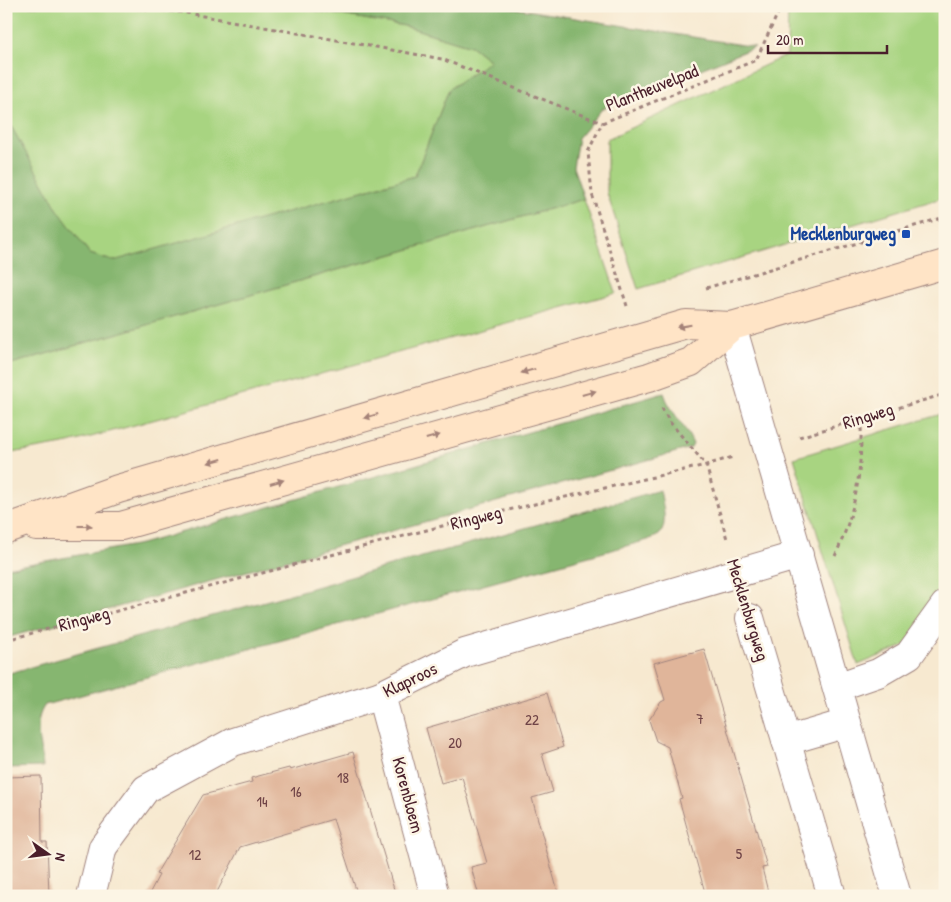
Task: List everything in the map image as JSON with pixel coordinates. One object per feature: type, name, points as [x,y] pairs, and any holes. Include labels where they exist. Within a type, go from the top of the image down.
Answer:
[{"type":"main road","points":[[13,527],[118,489],[686,324],[732,326],[945,264]]},
{"type":"main road","points":[[13,527],[121,526],[649,377],[691,362],[732,326]]},
{"type":"street","points":[[732,326],[897,896]]},
{"type":"street","name":"Klaproos","points":[[91,896],[103,847],[146,789],[233,742],[381,695],[465,653],[799,555]]},
{"type":"street","points":[[837,687],[878,673],[909,656],[945,605]]},
{"type":"street","name":"Mecklenburgweg","points":[[750,618],[832,896]]},
{"type":"street","name":"Korenbloem","points":[[381,695],[435,896]]},
{"type":"street","points":[[786,741],[847,723]]},
{"type":"path","points":[[106,6],[181,12],[442,59],[602,123]]},
{"type":"path","name":"Plantheuvelpad","points":[[628,311],[592,194],[588,152],[602,123],[756,60],[778,13],[778,6]]},
{"type":"path","points":[[703,289],[945,217]]},
{"type":"path","name":"Mecklenburgweg","points":[[649,377],[653,391],[669,421],[706,465],[736,572]]},
{"type":"path","name":"Ringweg","points":[[6,640],[469,519],[706,465],[945,394]]},
{"type":"path","points":[[812,604],[851,519],[862,458],[861,419]]},
{"type":"green space","points":[[6,6],[289,6],[405,26],[471,46],[490,61],[449,89],[415,176],[113,262],[90,254],[57,210],[6,117]]},
{"type":"green space","points":[[289,6],[501,6],[755,47],[602,109],[578,138],[573,167],[584,199],[11,364],[6,358],[6,117],[58,210],[90,254],[113,261],[415,176],[449,89],[490,61],[471,46],[405,26]]},
{"type":"green space","points":[[788,6],[945,6],[945,197],[638,289],[607,193],[607,139],[787,55]]},
{"type":"green space","points":[[584,199],[616,293],[69,443],[6,454],[6,358],[11,364]]},
{"type":"green space","points":[[664,393],[690,437],[693,444],[691,448],[6,638],[6,568],[141,544]]},
{"type":"green space","points":[[945,413],[945,580],[906,645],[858,665],[794,458]]},
{"type":"green space","points":[[660,490],[664,525],[659,535],[648,540],[45,705],[41,712],[38,727],[43,767],[6,768],[6,674]]},
{"type":"building","points":[[704,649],[767,867],[762,868],[769,896],[706,896],[679,799],[682,798],[668,747],[656,741],[649,720],[661,702],[665,700],[654,663]]},
{"type":"building","points":[[547,693],[563,747],[542,754],[553,792],[532,798],[559,896],[479,896],[471,867],[487,863],[462,777],[441,783],[426,728]]},
{"type":"building","points":[[353,752],[396,896],[358,896],[333,819],[240,847],[215,896],[148,896],[159,875],[156,874],[203,795],[252,782],[251,778],[289,768],[290,770]]},
{"type":"building","points":[[41,776],[42,842],[47,842],[49,895],[6,896],[6,777]]},
{"type":"place","name":"Mecklenburgweg","points":[[906,234]]}]
